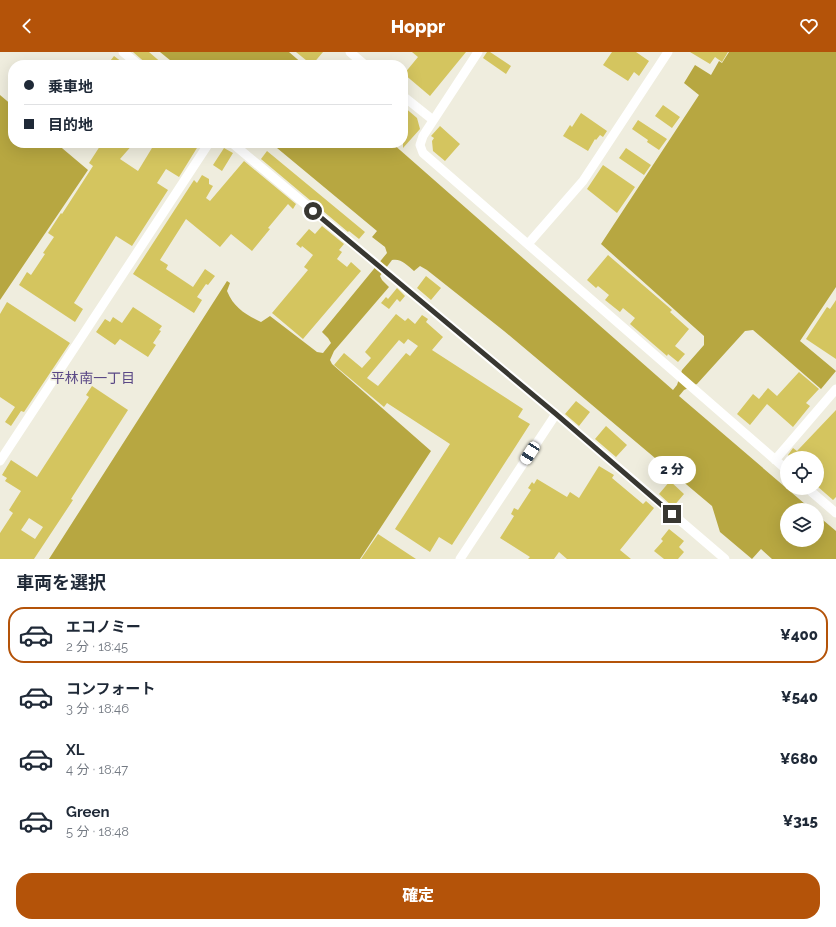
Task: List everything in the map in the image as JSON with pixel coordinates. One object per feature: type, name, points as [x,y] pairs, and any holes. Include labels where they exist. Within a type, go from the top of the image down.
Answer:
[{"type":"street","points":[[123,52],[133,60]]},
{"type":"street","points":[[350,52],[360,60]]},
{"type":"street","points":[[478,52],[421,140],[421,149],[423,153],[677,376],[780,464]]},
{"type":"street","points":[[528,244],[583,181],[666,53]]},
{"type":"street","points":[[408,100],[433,120]]},
{"type":"street","points":[[0,461],[206,148]]},
{"type":"street","points":[[238,148],[556,414],[725,559]]},
{"type":"street","points":[[775,460],[836,389]]},
{"type":"street","points":[[460,559],[556,414]]},
{"type":"street","points":[[815,495],[836,513]]},
{"type":"shaded area","points":[[160,52],[289,52],[298,60],[170,60]]},
{"type":"shaded area","points":[[729,52],[836,52],[836,287],[800,341],[836,371],[821,389],[753,330],[745,331],[697,384],[684,390],[679,396],[780,483],[780,495],[794,495],[804,503],[780,503],[780,547],[824,547],[824,521],[836,531],[836,559],[772,559],[761,549],[752,559],[720,532],[712,506],[504,331],[427,270],[420,266],[414,271],[404,262],[392,260],[380,276],[389,287],[334,351],[330,360],[332,364],[431,451],[360,559],[49,559],[227,281],[230,283],[227,291],[233,302],[241,310],[261,322],[270,316],[317,352],[323,353],[331,343],[322,332],[387,253],[385,247],[372,237],[377,231],[277,148],[398,148],[673,390],[677,385],[682,370],[704,345],[704,336],[601,244],[699,95],[684,83],[695,65],[711,75],[719,61],[722,63]]},
{"type":"shaded area","points":[[0,95],[8,102],[8,148],[62,148],[88,170],[0,300]]},
{"type":"building","points":[[133,52],[149,52],[158,60],[142,60]]},
{"type":"building","points":[[296,52],[323,52],[316,60],[306,60]]},
{"type":"building","points":[[412,52],[466,52],[430,96],[408,77],[408,69],[418,57]]},
{"type":"building","points":[[487,52],[490,52],[511,66],[506,74],[483,58]]},
{"type":"building","points":[[612,52],[636,52],[649,61],[639,76],[634,72],[628,81],[603,65]]},
{"type":"building","points":[[690,52],[728,52],[722,62],[715,57],[710,64]]},
{"type":"building","points":[[114,56],[119,60],[111,60]]},
{"type":"building","points":[[663,105],[680,117],[672,128],[655,116]]},
{"type":"building","points":[[408,110],[417,118],[420,129],[408,142]]},
{"type":"building","points":[[581,113],[607,131],[603,137],[600,135],[596,140],[595,139],[588,151],[563,136],[570,125],[572,127]]},
{"type":"building","points":[[638,120],[667,139],[659,150],[632,129]]},
{"type":"building","points":[[440,126],[460,144],[445,161],[433,151],[432,141],[434,138],[431,136]]},
{"type":"building","points":[[99,148],[130,148],[120,159],[138,171],[152,148],[197,148],[179,177],[166,169],[157,183],[168,190],[132,246],[116,236],[74,303],[83,309],[75,322],[19,285],[27,272],[31,275],[45,254],[43,253],[54,237],[48,233],[93,166],[89,163]]},
{"type":"building","points":[[224,148],[233,153],[222,171],[213,165]]},
{"type":"building","points":[[626,148],[651,165],[644,175],[619,158]]},
{"type":"building","points":[[267,151],[365,232],[359,239],[349,231],[348,232],[261,159]]},
{"type":"building","points":[[244,161],[296,204],[293,209],[288,204],[268,228],[270,229],[252,251],[231,234],[220,247],[186,219],[160,260],[168,265],[166,269],[193,287],[205,269],[215,276],[208,285],[206,284],[197,297],[202,300],[194,313],[133,274],[194,180],[197,183],[202,175],[209,179],[209,184],[213,186],[206,198],[210,201]]},
{"type":"building","points":[[603,165],[635,187],[617,213],[587,189]]},
{"type":"building","points":[[322,226],[344,244],[339,250],[342,252],[337,259],[347,267],[351,262],[361,271],[303,339],[272,313],[308,270],[304,267],[313,255],[302,246],[301,248],[296,244],[309,229],[315,234]]},
{"type":"building","points":[[608,255],[672,310],[670,312],[689,329],[675,346],[685,354],[678,362],[668,354],[667,356],[630,324],[635,318],[623,308],[620,312],[605,300],[609,295],[598,286],[596,288],[587,280]]},
{"type":"building","points":[[426,276],[441,288],[431,300],[417,288]]},
{"type":"building","points":[[397,288],[405,296],[400,302],[397,299],[389,309],[381,303],[386,297],[388,299]]},
{"type":"building","points":[[836,300],[836,359],[806,339],[827,307],[830,309]]},
{"type":"building","points":[[7,302],[70,343],[24,412],[21,411],[11,426],[5,422],[15,407],[0,397],[0,314]]},
{"type":"building","points":[[133,307],[162,326],[159,330],[161,331],[153,343],[156,345],[148,357],[120,339],[115,345],[96,332],[105,319],[110,322],[113,317],[122,323]]},
{"type":"building","points":[[396,314],[405,321],[408,318],[415,324],[422,315],[428,319],[426,322],[443,337],[432,350],[523,409],[518,417],[530,424],[452,545],[439,537],[430,552],[395,529],[450,444],[387,403],[384,407],[334,365],[344,353],[362,368],[371,358],[365,352]],"holes":[[[408,339],[418,346],[410,356],[406,353],[378,386],[367,378],[399,340],[404,344]]]},
{"type":"building","points":[[799,372],[819,389],[806,403],[810,406],[793,427],[767,404],[750,425],[737,414],[753,394],[759,399],[768,388],[777,396]]},
{"type":"building","points":[[92,386],[128,410],[71,499],[73,500],[34,559],[0,559],[0,533],[13,513],[9,510],[21,491],[5,481],[7,478],[2,475],[11,460],[37,477],[89,397],[86,395]],"holes":[[[29,518],[43,527],[35,539],[21,530]]]},
{"type":"building","points":[[576,401],[590,412],[579,426],[565,414]]},
{"type":"building","points":[[836,410],[836,497],[833,500],[824,492],[824,451],[797,451]]},
{"type":"building","points":[[606,426],[627,445],[616,457],[595,439]]},
{"type":"building","points":[[599,466],[614,475],[612,478],[643,504],[646,501],[654,508],[620,550],[631,559],[567,559],[559,552],[554,559],[528,559],[530,557],[500,538],[514,516],[511,514],[514,508],[518,510],[531,490],[528,488],[532,482],[534,484],[537,479],[567,497],[570,492],[579,498]]},
{"type":"building","points":[[670,481],[684,494],[673,507],[659,494]]},
{"type":"building","points":[[669,529],[684,541],[679,547],[684,552],[678,559],[664,559],[654,551],[663,541],[661,539]]},
{"type":"building","points":[[378,534],[416,559],[361,559]]},
{"type":"district","name":"平林南一丁目","points":[[93,378]]},
{"type":"route","points":[[313,211],[556,414],[672,514]]}]
